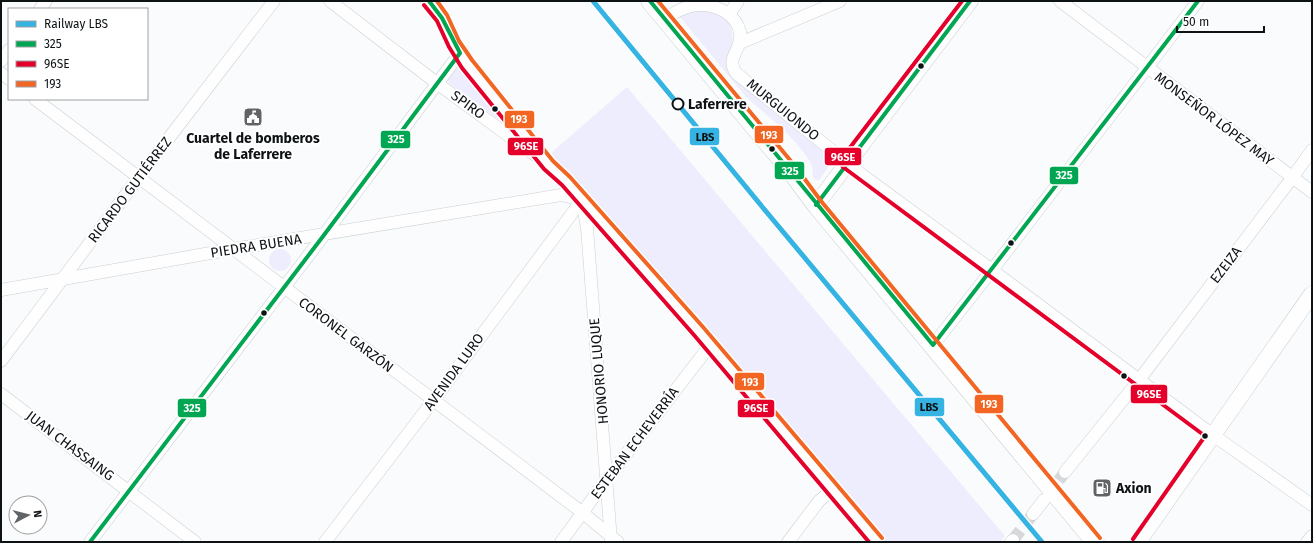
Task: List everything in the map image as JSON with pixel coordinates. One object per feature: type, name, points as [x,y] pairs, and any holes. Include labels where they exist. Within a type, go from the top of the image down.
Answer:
[{"type":"main road","points":[[429,1],[442,18],[460,53],[471,70],[549,165],[566,181],[608,227],[711,344],[877,542]]},
{"type":"main road","points":[[650,1],[790,170],[816,205],[933,345],[1045,492],[1095,542]]},
{"type":"main road","points":[[816,205],[970,1]]},
{"type":"main road","points":[[1138,542],[1312,294]]},
{"type":"street","name":"RICARDO GUTIÉRREZ","points":[[1,361],[138,177],[274,1]]},
{"type":"street","name":"SPIRO","points":[[330,1],[438,84],[549,165]]},
{"type":"street","points":[[728,14],[738,1]]},
{"type":"street","points":[[665,19],[689,3],[707,3],[718,7],[736,22],[740,32],[740,43],[840,1]]},
{"type":"street","name":"MONSEÑOR LÓPEZ MAY","points":[[1060,1],[1312,192]]},
{"type":"street","points":[[933,345],[1198,1]]},
{"type":"street","name":"MURGUIONDO","points":[[740,43],[732,57],[732,68],[847,162],[1213,435],[1312,505]]},
{"type":"street","points":[[1,61],[8,51]]},
{"type":"street","points":[[90,542],[128,490],[324,235],[460,53]]},
{"type":"street","name":"CORONEL GARZÓN","points":[[36,100],[583,513],[614,540]]},
{"type":"street","name":"EZEIZA","points":[[1065,472],[1139,380],[1312,150]]},
{"type":"street","name":"PIEDRA BUENA","points":[[1,290],[234,249],[561,195],[582,200]]},
{"type":"street","name":"AVENIDA LURO","points":[[325,542],[433,401],[582,200]]},
{"type":"street","name":"HONORIO LUQUE","points":[[582,200],[587,228],[607,479],[614,540]]},
{"type":"street","name":"ESTEBAN ECHEVERRÍA","points":[[561,542],[607,479],[711,344]]},
{"type":"street","name":"EZEIZA","points":[[1033,514],[1045,492],[1062,469],[1130,383],[1139,380]]},
{"type":"street","name":"JUAN CHASSAING","points":[[1,394],[195,542]]},
{"type":"street","points":[[788,542],[820,501],[832,490]]},
{"type":"street","points":[[1307,542],[1312,536]]},
{"type":"shaded area","points":[[706,9],[716,11],[727,21],[733,37],[731,49],[726,61],[726,67],[732,75],[834,158],[819,180],[815,180],[813,178],[812,166],[808,158],[797,144],[783,129],[746,97],[680,17],[690,10]]},
{"type":"shaded area","points":[[456,66],[460,67],[506,125],[449,83],[447,79]]},
{"type":"shaded area","points":[[627,87],[1005,536],[1000,542],[885,542],[551,153]]},
{"type":"shaded area","points":[[280,249],[284,250],[290,256],[290,264],[284,270],[280,271],[276,270],[270,264],[269,260],[270,256],[276,250]]},
{"type":"tunnel","points":[[1048,495],[1065,472]]},
{"type":"tunnel","points":[[1013,540],[1033,514]]},
{"type":"rail line","name":"LBS","points":[[593,1],[764,209],[1042,542]]},
{"type":"transit line","name":"325","points":[[90,542],[324,235],[460,53],[442,18],[429,1]]},
{"type":"transit line","name":"193","points":[[437,1],[447,15],[459,41],[472,60],[553,161],[570,177],[703,327],[882,538]]},
{"type":"transit line","name":"325","points":[[650,1],[933,345],[1198,1]]},
{"type":"transit line","name":"193","points":[[658,1],[795,166],[821,201],[1100,538]]},
{"type":"transit line","name":"96SE","points":[[962,1],[842,158],[841,164],[843,167],[1205,436],[1133,539]]},
{"type":"transit line","name":"325","points":[[816,205],[970,1]]},
{"type":"transit line","name":"96SE","points":[[424,5],[437,21],[449,47],[462,68],[544,169],[562,185],[694,335],[869,542]]},
{"type":"place","name":"Laferrere","points":[[678,104]]},
{"type":"place","name":"Cuartel de bomberos de Laferrere","points":[[253,117]]},
{"type":"place","name":"Axion","points":[[1102,488]]}]
